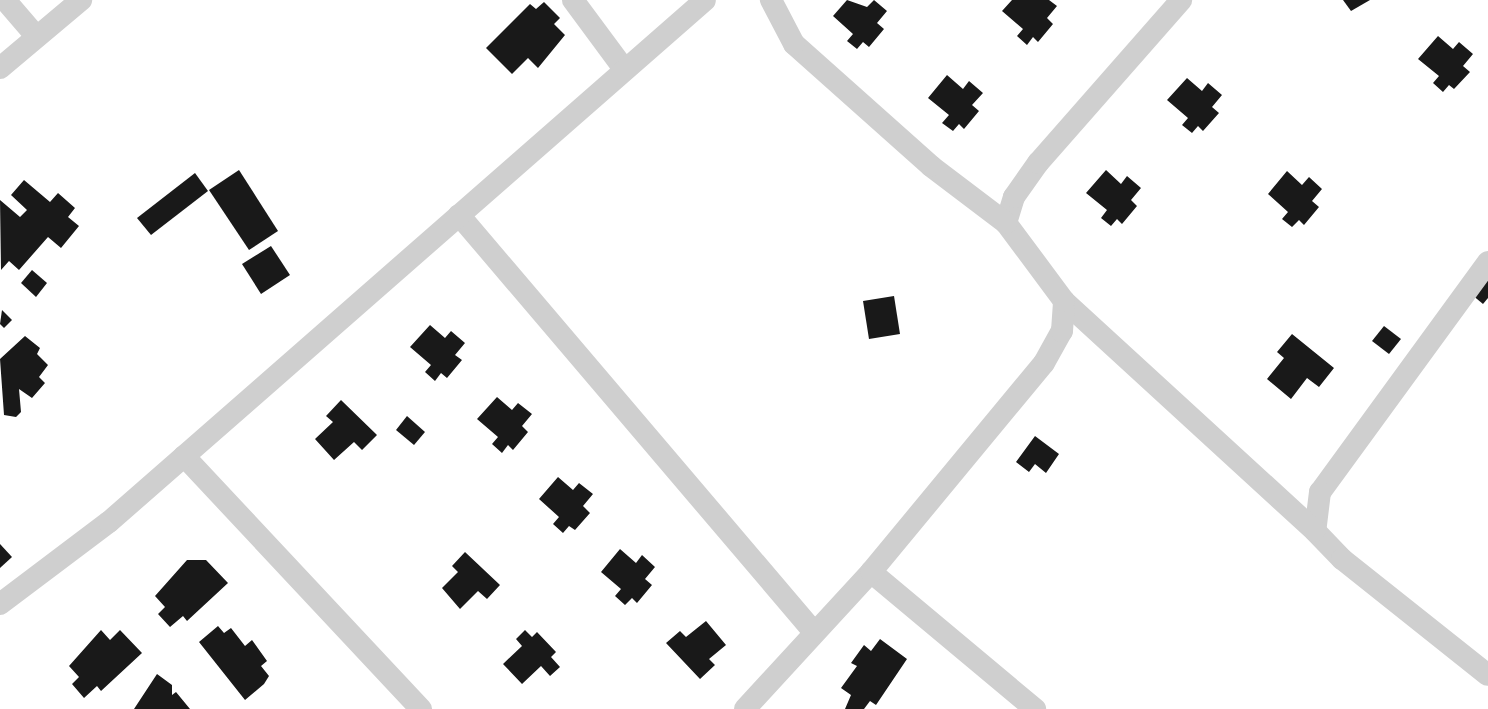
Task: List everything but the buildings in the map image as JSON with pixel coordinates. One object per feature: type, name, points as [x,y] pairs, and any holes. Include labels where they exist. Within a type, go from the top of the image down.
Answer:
[{"type":"street","points":[[5,0],[36,36]]},
{"type":"street","points":[[0,68],[81,0]]},
{"type":"street","points":[[573,0],[624,69]]},
{"type":"street","points":[[0,604],[184,456],[705,0]]},
{"type":"street","points":[[771,0],[794,44],[931,166],[1006,223],[1064,301],[1315,531],[1342,559],[1488,675]]},
{"type":"street","points":[[1006,223],[1014,197],[1038,164],[1181,0]]},
{"type":"street","points":[[459,215],[813,631]]},
{"type":"street","points":[[1315,531],[1320,492],[1488,262]]},
{"type":"street","points":[[745,709],[813,631],[871,572],[1044,363],[1062,331],[1064,301]]},
{"type":"street","points":[[184,456],[421,709]]},
{"type":"street","points":[[871,572],[1035,709]]}]
